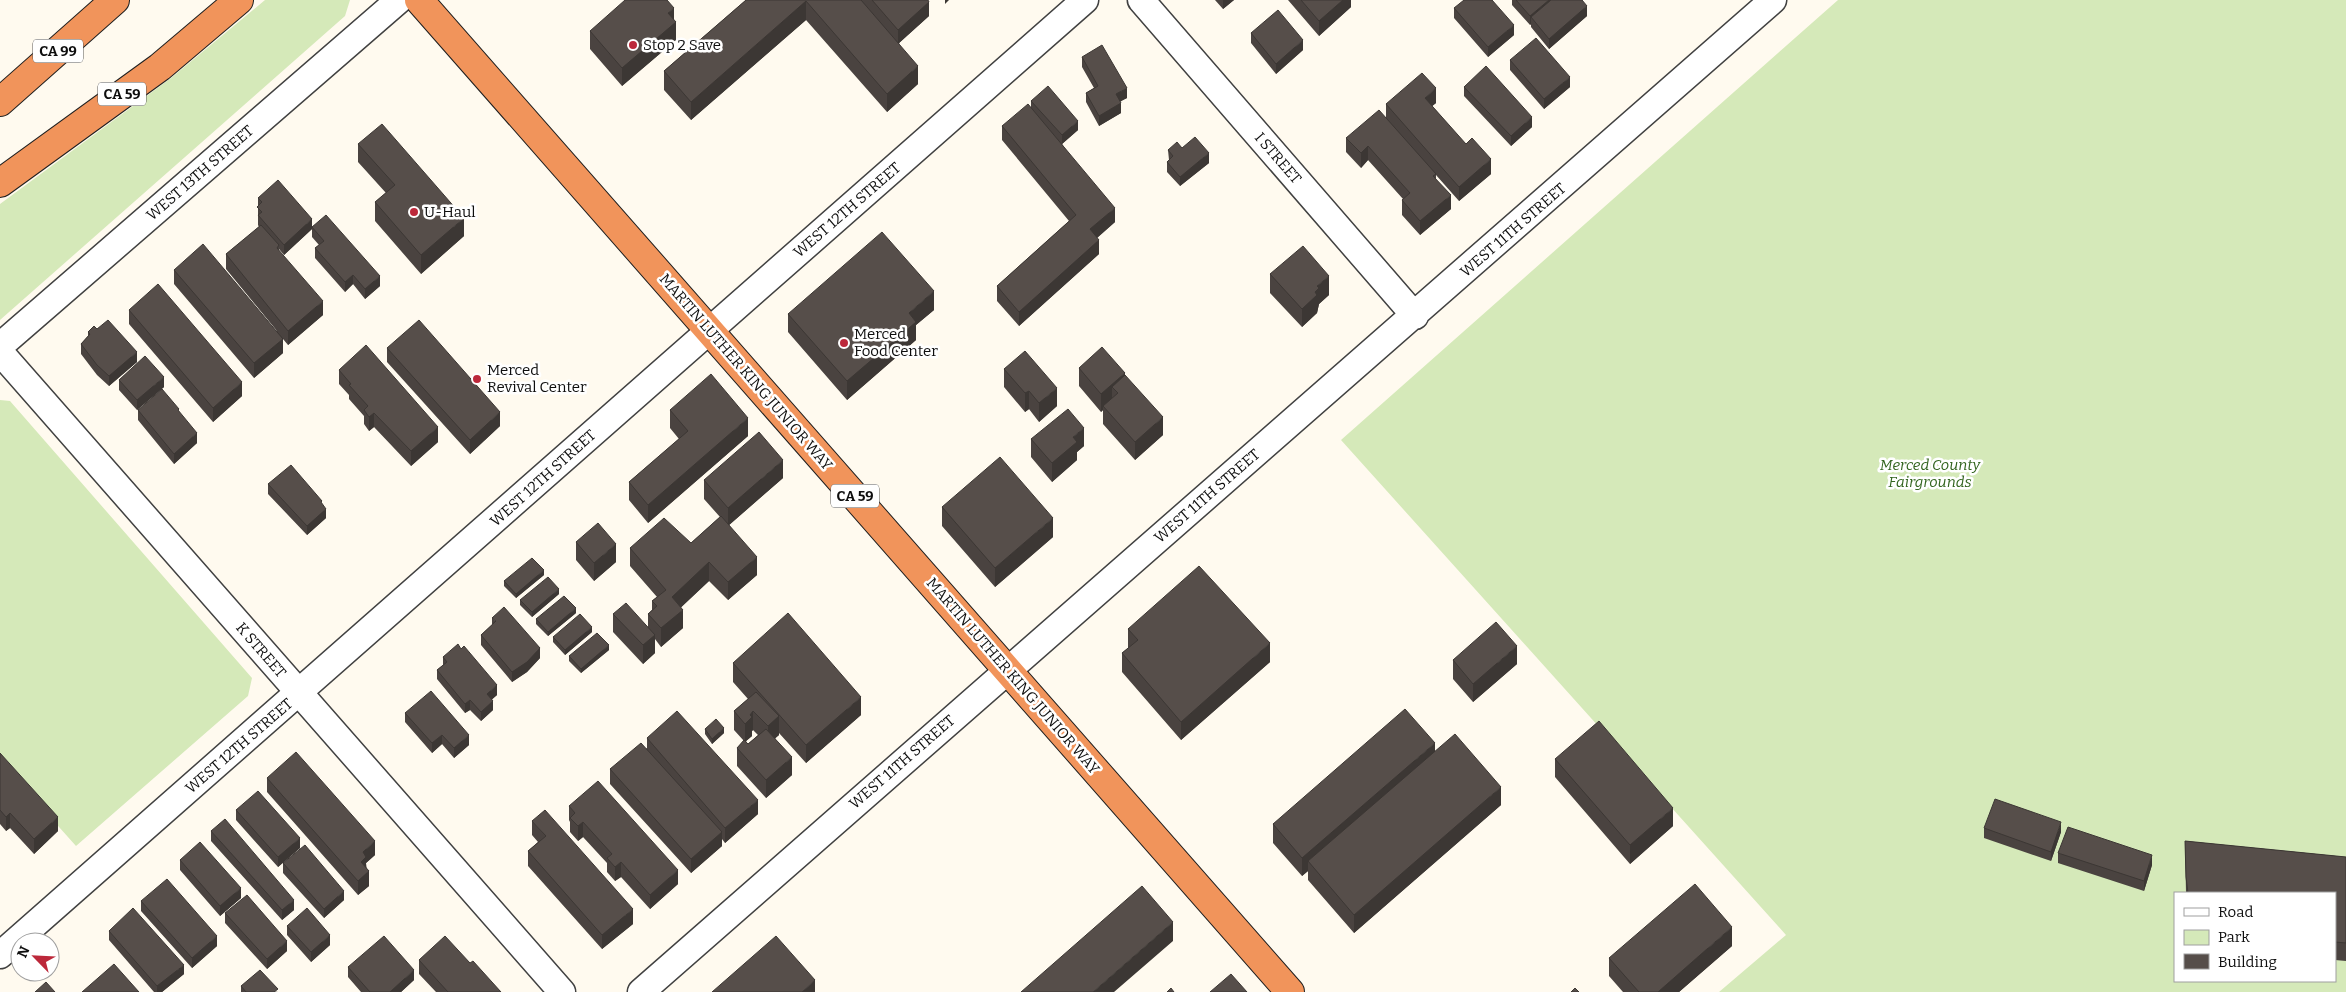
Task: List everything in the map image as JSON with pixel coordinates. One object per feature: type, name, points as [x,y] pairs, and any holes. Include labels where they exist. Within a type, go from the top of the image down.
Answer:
[{"type":"highway","name":"CA 99","points":[[0,102],[115,0]]},
{"type":"highway","name":"CA 59","points":[[0,183],[160,67],[239,0]]},
{"type":"highway","name":"MARTIN LUTHER KING JUNIOR WAY","points":[[419,0],[1290,992]]},
{"type":"street","name":"WEST 13TH STREET","points":[[0,346],[399,0]]},
{"type":"street","name":"WEST 12TH STREET","points":[[0,955],[300,694],[1086,0]]},
{"type":"street","name":"I STREET","points":[[1140,0],[1415,316]]},
{"type":"street","name":"WEST 11TH STREET","points":[[642,992],[1007,670],[1415,316],[1773,0]]},
{"type":"street","name":"K STREET","points":[[0,352],[562,992]]},
{"type":"green space","points":[[265,0],[350,0],[345,16],[0,320],[0,204],[171,78]]},
{"type":"green space","name":"Merced County Fairgrounds","points":[[1838,0],[2346,0],[2346,992],[1719,992],[1786,935],[1341,440]]},
{"type":"green space","points":[[0,400],[10,401],[252,678],[248,696],[76,846],[0,761]]},
{"type":"building","name":"Stop 2 Save","points":[[625,0],[667,0],[674,8],[668,13],[676,22],[622,68],[590,31]]},
{"type":"building","points":[[746,0],[861,0],[918,66],[887,94],[806,1],[691,102],[664,71]]},
{"type":"building","points":[[872,0],[928,0],[929,2],[898,30]]},
{"type":"building","points":[[1301,0],[1343,0],[1319,21]]},
{"type":"building","points":[[1464,0],[1492,0],[1514,25],[1488,47],[1454,8]]},
{"type":"building","points":[[1516,0],[1549,0],[1530,16]]},
{"type":"building","points":[[1551,0],[1582,0],[1587,6],[1549,39],[1531,17]]},
{"type":"building","points":[[1278,10],[1303,40],[1276,64],[1251,33]]},
{"type":"building","points":[[1536,38],[1570,77],[1544,99],[1510,60]]},
{"type":"building","points":[[1102,45],[1127,88],[1116,94],[1121,103],[1099,116],[1086,93],[1098,86],[1082,57]]},
{"type":"building","points":[[1486,66],[1532,117],[1511,136],[1464,87]]},
{"type":"building","points":[[1422,73],[1436,88],[1425,98],[1466,144],[1472,138],[1491,159],[1459,187],[1386,104]]},
{"type":"building","points":[[1048,86],[1078,121],[1062,135],[1031,101]]},
{"type":"building","points":[[1028,104],[1115,208],[1090,229],[1099,240],[1019,312],[997,286],[1076,215],[1002,126]]},
{"type":"building","points":[[1379,110],[1436,174],[1433,176],[1451,195],[1420,221],[1402,200],[1410,193],[1368,146],[1361,153],[1346,138]]},
{"type":"building","name":"U-Haul","points":[[382,124],[464,218],[421,255],[375,202],[395,185],[358,144]]},
{"type":"building","points":[[1195,137],[1209,153],[1180,177],[1167,162],[1173,156],[1168,150],[1177,142],[1182,148]]},
{"type":"building","points":[[278,180],[312,219],[284,245],[258,215],[262,212],[257,207],[262,202],[258,198]]},
{"type":"building","points":[[326,215],[380,276],[365,289],[353,275],[345,282],[315,248],[324,241],[312,227]]},
{"type":"building","points":[[261,225],[279,245],[277,248],[323,301],[288,331],[226,254]]},
{"type":"building","points":[[882,232],[934,291],[909,313],[916,322],[847,381],[788,314]]},
{"type":"building","points":[[203,244],[283,339],[254,363],[174,270]]},
{"type":"building","points":[[1303,246],[1329,276],[1317,286],[1319,288],[1315,292],[1317,295],[1302,309],[1270,274]]},
{"type":"building","points":[[158,284],[242,382],[213,408],[129,310]]},
{"type":"building","points":[[108,320],[137,352],[109,376],[97,365],[81,344],[94,326],[97,329]]},
{"type":"building","points":[[419,320],[500,412],[470,440],[387,348]]},
{"type":"building","points":[[366,345],[438,427],[411,451],[374,413],[369,417],[364,410],[368,406],[349,385],[351,384],[339,370]]},
{"type":"building","points":[[1102,347],[1125,373],[1101,394],[1079,368]]},
{"type":"building","points":[[1025,351],[1057,388],[1039,403],[1029,391],[1025,393],[1004,369]]},
{"type":"building","points":[[145,356],[164,377],[137,400],[119,380]]},
{"type":"building","points":[[711,374],[748,418],[648,505],[629,482],[688,431],[670,410]]},
{"type":"building","points":[[1125,375],[1163,417],[1135,442],[1103,406],[1118,393],[1112,387]]},
{"type":"building","points":[[162,389],[197,433],[174,454],[138,410]]},
{"type":"building","points":[[1068,409],[1084,428],[1073,437],[1077,442],[1052,463],[1031,439]]},
{"type":"building","points":[[759,432],[783,460],[728,508],[704,480]]},
{"type":"building","points":[[1000,457],[1053,518],[995,568],[942,507]]},
{"type":"building","points":[[291,465],[322,501],[326,509],[307,526],[268,484]]},
{"type":"building","points":[[721,516],[757,557],[728,582],[709,562],[672,597],[683,610],[661,628],[648,614],[657,606],[652,601],[666,590],[630,548],[664,518],[691,543]]},
{"type":"building","points":[[598,523],[616,544],[594,563],[576,542]]},
{"type":"building","points":[[532,558],[544,570],[516,594],[504,581]]},
{"type":"building","points":[[1199,566],[1270,643],[1181,722],[1122,653],[1138,640],[1128,629]]},
{"type":"building","points":[[548,577],[559,589],[532,612],[520,600]]},
{"type":"building","points":[[564,596],[576,608],[548,632],[536,619]]},
{"type":"building","points":[[626,603],[655,635],[643,645],[613,614]]},
{"type":"building","points":[[504,607],[540,648],[527,662],[512,672],[481,635],[496,621],[492,618]]},
{"type":"building","points":[[788,613],[861,697],[806,745],[733,663]]},
{"type":"building","points":[[580,614],[592,627],[565,650],[553,637]]},
{"type":"building","points":[[1496,622],[1517,646],[1473,684],[1453,660]]},
{"type":"building","points":[[597,633],[609,645],[581,669],[569,656]]},
{"type":"building","points":[[458,644],[461,649],[464,646],[497,685],[487,694],[493,701],[481,712],[470,700],[465,704],[437,670],[447,662],[443,657]]},
{"type":"building","points":[[431,691],[469,735],[454,748],[442,735],[432,743],[405,713]]},
{"type":"building","points":[[756,692],[779,716],[768,726],[753,711],[750,715],[752,717],[745,724],[734,711]]},
{"type":"building","points":[[1405,709],[1435,743],[1302,858],[1273,824]]},
{"type":"building","points":[[677,711],[758,800],[725,828],[647,738]]},
{"type":"building","points":[[716,719],[724,728],[712,739],[705,729]]},
{"type":"building","points":[[1599,721],[1673,808],[1630,845],[1555,759]]},
{"type":"building","points":[[766,729],[792,757],[766,780],[737,748],[744,740],[748,744]]},
{"type":"building","points":[[1455,734],[1501,787],[1354,915],[1308,861]]},
{"type":"building","points":[[641,743],[722,832],[691,859],[610,769]]},
{"type":"building","points":[[296,752],[375,841],[363,852],[366,857],[361,862],[369,871],[358,881],[267,778]]},
{"type":"building","points":[[0,753],[58,817],[34,839],[10,813],[6,817],[0,810]]},
{"type":"building","points":[[598,781],[678,870],[650,895],[621,862],[615,867],[607,858],[612,854],[583,822],[578,826],[570,818],[575,813],[569,806]]},
{"type":"building","points":[[258,791],[300,838],[278,857],[236,810]]},
{"type":"building","points":[[1995,799],[2061,822],[2051,852],[1984,828]]},
{"type":"building","points":[[545,810],[633,909],[602,935],[528,851],[546,836],[532,821]]},
{"type":"building","points":[[225,819],[294,900],[282,910],[211,831]]},
{"type":"building","points":[[2068,827],[2152,855],[2144,881],[2058,853]]},
{"type":"building","points":[[2185,841],[2346,857],[2346,943],[2336,942],[2336,892],[2188,892]]},
{"type":"building","points":[[200,842],[241,888],[220,906],[180,860]]},
{"type":"building","points":[[305,845],[344,891],[324,909],[283,863]]},
{"type":"building","points":[[167,879],[217,936],[192,958],[141,901]]},
{"type":"building","points":[[1695,884],[1732,927],[1658,992],[1639,992],[1609,958]]},
{"type":"building","points":[[1142,886],[1173,922],[1093,992],[1021,992]]},
{"type":"building","points":[[247,895],[287,941],[267,959],[225,913]]},
{"type":"building","points":[[133,908],[184,965],[157,986],[109,931]]},
{"type":"building","points":[[307,908],[330,935],[311,952],[287,926]]},
{"type":"building","points":[[384,936],[414,970],[390,992],[370,992],[348,967]]},
{"type":"building","points":[[445,936],[470,963],[473,961],[501,992],[448,992],[419,960]]},
{"type":"building","points":[[776,936],[815,980],[802,992],[712,992]]},
{"type":"building","points":[[114,964],[139,992],[82,992]]},
{"type":"building","points":[[260,970],[278,989],[274,992],[246,992],[241,986]]},
{"type":"building","points":[[1231,974],[1247,992],[1210,992]]},
{"type":"building","points":[[46,982],[55,992],[35,992]]},
{"type":"building","points":[[1575,988],[1579,992],[1571,992]]},
{"type":"place","name":"Stop 2 Save","points":[[633,45]]},
{"type":"place","name":"U-Haul","points":[[414,212]]},
{"type":"place","name":"Merced Food Center","points":[[844,343]]},
{"type":"place","name":"Merced Revival Center","points":[[477,379]]}]
